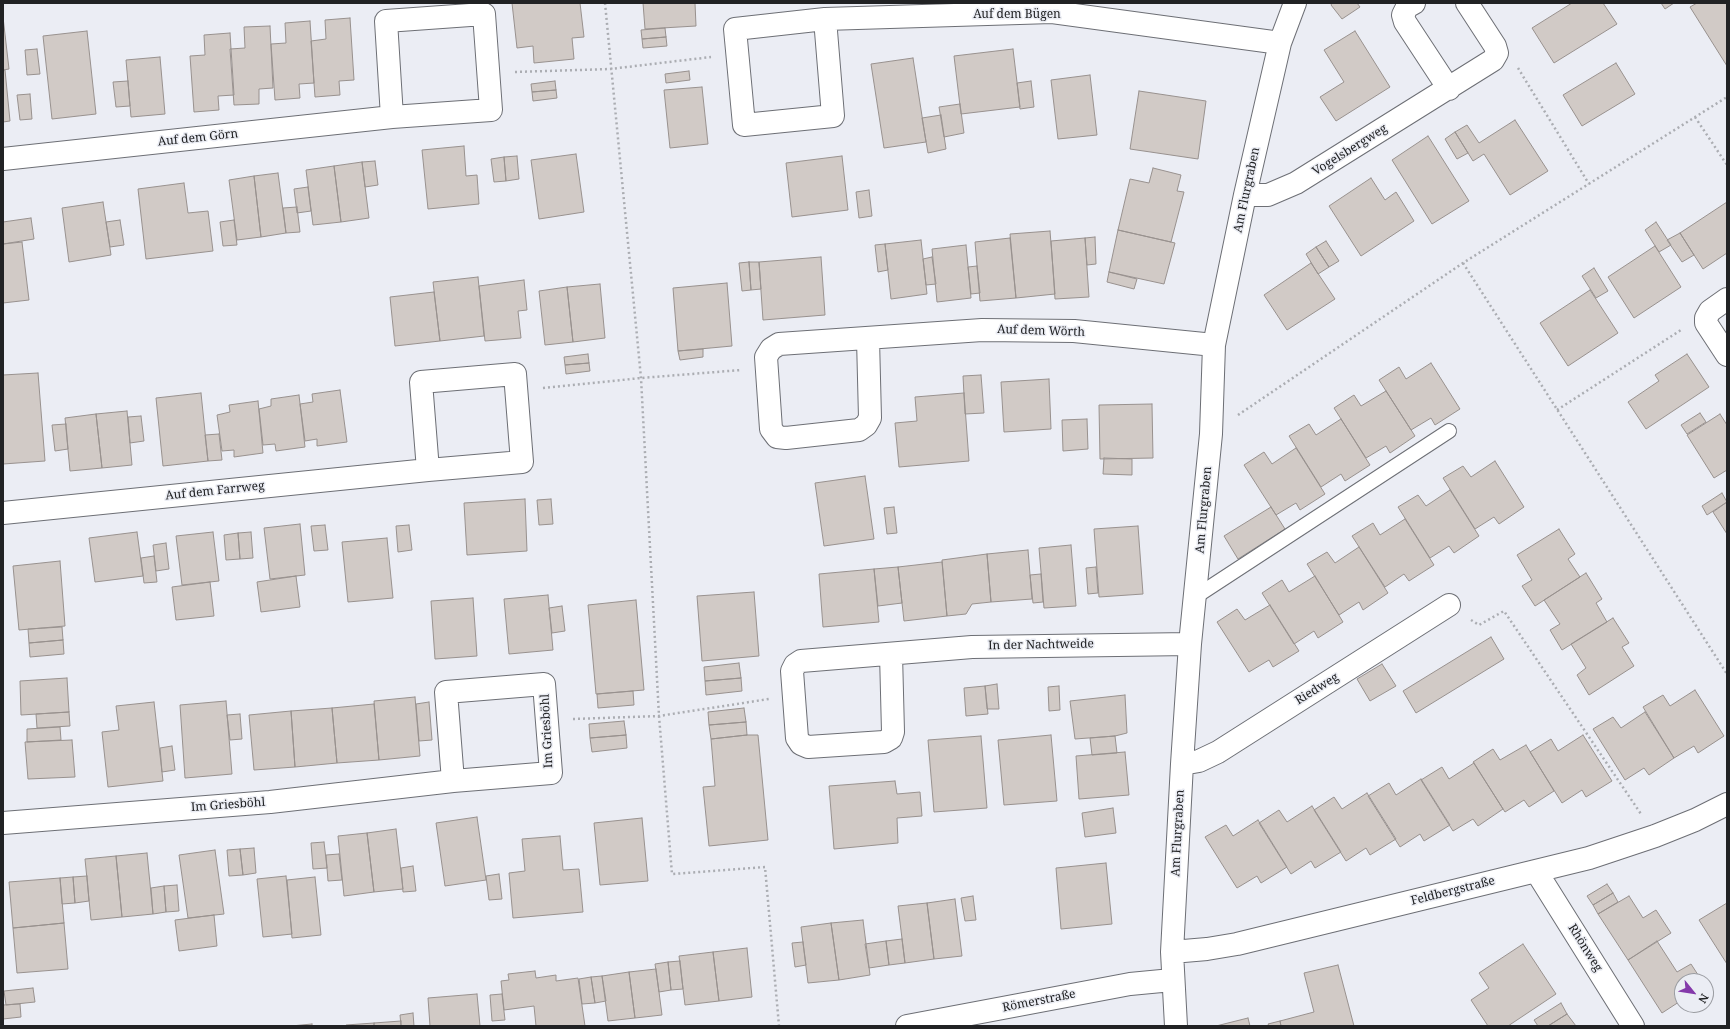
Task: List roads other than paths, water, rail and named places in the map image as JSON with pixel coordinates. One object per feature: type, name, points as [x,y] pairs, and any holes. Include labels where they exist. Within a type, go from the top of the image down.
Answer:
[{"type":"street","name":"Am Flurgraben","points":[[1176,1026],[1172,980],[1172,952],[1182,764],[1190,644],[1196,597],[1211,434],[1214,345],[1245,195],[1280,43],[1295,3]]},
{"type":"street","points":[[1414,3],[1407,7],[1403,15],[1405,22],[1449,89]]},
{"type":"street","name":"Vogelsbergweg","points":[[1245,195],[1268,195],[1296,183],[1449,89],[1493,60],[1497,53],[1495,46],[1467,3]]},
{"type":"street","name":"Auf dem Bügen","points":[[825,20],[834,116],[744,125],[735,29],[825,20],[1052,12],[1280,43]]},
{"type":"street","name":"Auf dem Görn","points":[[3,159],[392,116],[491,110],[484,14],[386,21],[392,116]]},
{"type":"street","points":[[1727,299],[1710,311],[1706,318],[1706,323],[1727,355]]},
{"type":"street","name":"Auf dem Wörth","points":[[868,339],[870,418],[866,425],[859,430],[786,438],[777,437],[771,429],[766,357],[772,349],[779,344],[982,330],[1074,331],[1214,345]]},
{"type":"street","name":"Auf dem Farrweg","points":[[3,513],[428,470],[522,462],[515,374],[421,382],[428,470]]},
{"type":"street","name":"Riedweg","points":[[1182,764],[1199,761],[1218,752],[1449,605]]},
{"type":"street","name":"In der Nachtweide","points":[[891,654],[893,732],[891,738],[884,742],[808,747],[801,744],[797,738],[792,671],[795,665],[801,661],[972,646],[1190,644]]},
{"type":"street","name":"Im Griesböhl","points":[[3,823],[270,802],[453,781],[551,774],[544,684],[446,692],[453,781]]},
{"type":"street","name":"Feldbergstraße","points":[[1172,952],[1207,949],[1237,944],[1589,858],[1655,836],[1695,820],[1727,804]]},
{"type":"street","name":"Rhönweg","points":[[1536,871],[1633,1026]]},
{"type":"street","name":"Römerstraße","points":[[907,1026],[1130,984],[1172,980]]},
{"type":"lane","points":[[1196,597],[1449,431]]}]
